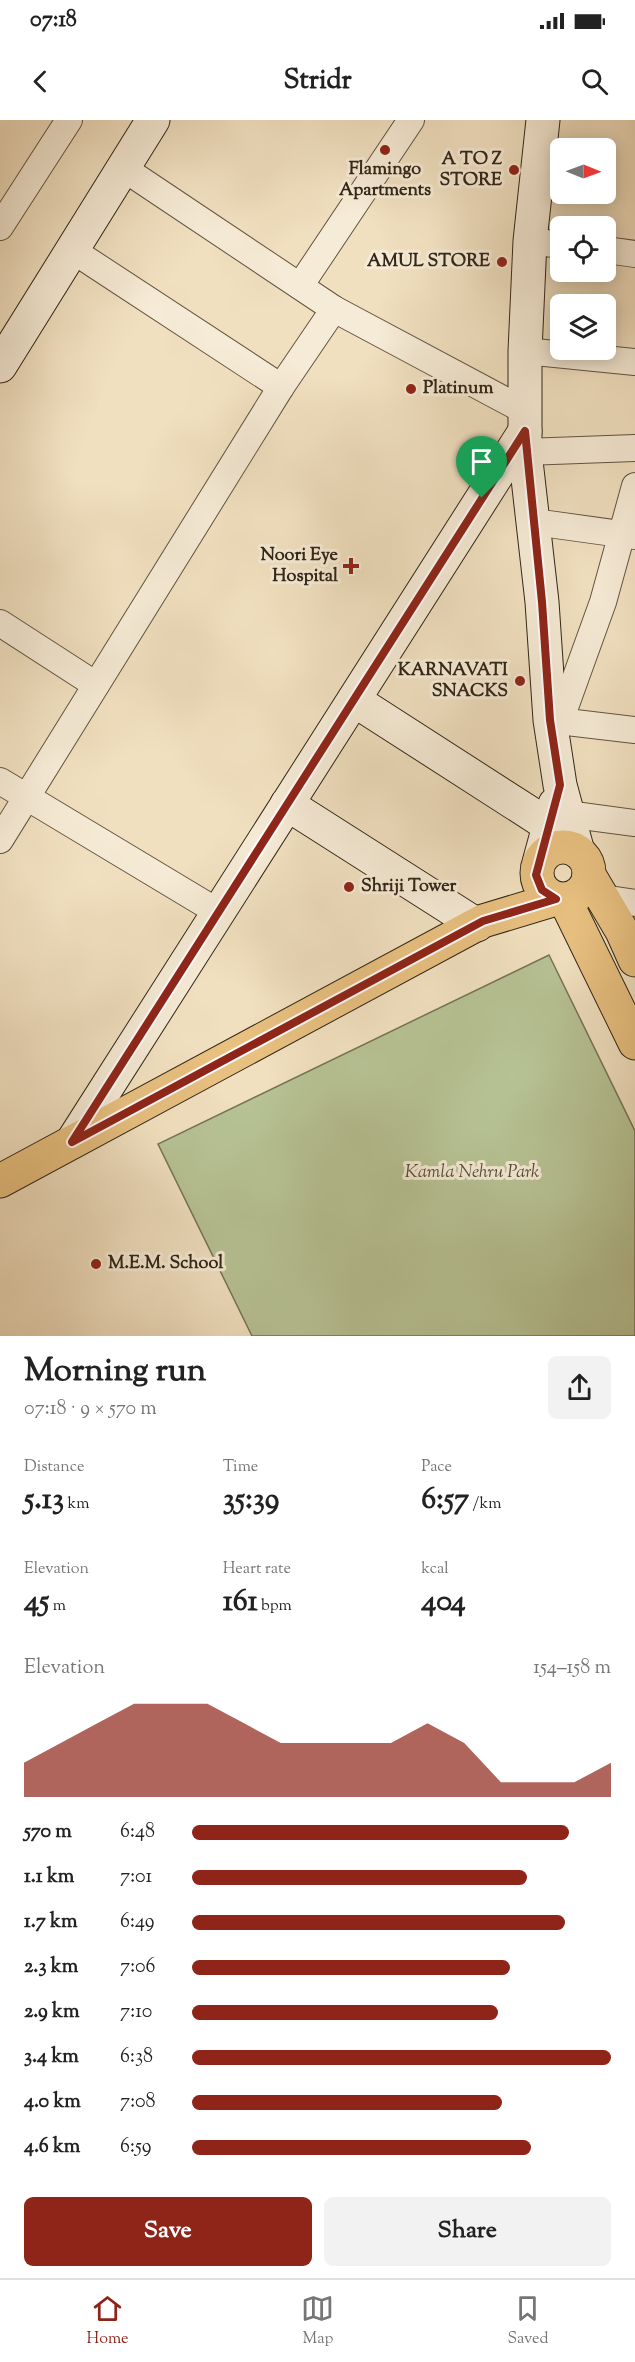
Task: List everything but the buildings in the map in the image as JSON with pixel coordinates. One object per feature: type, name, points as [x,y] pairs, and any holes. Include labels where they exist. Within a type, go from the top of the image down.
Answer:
[{"type":"main road","points":[[480,923],[540,859],[554,848],[562,847],[589,875],[622,931],[635,960]]},
{"type":"main road","points":[[540,859],[536,875],[538,883],[549,896],[561,899],[635,1043]]},
{"type":"main road","points":[[0,1181],[480,923],[581,892],[589,875]]},
{"type":"street","points":[[0,227],[69,120]]},
{"type":"street","points":[[0,366],[153,120]]},
{"type":"street","points":[[300,286],[411,120]]},
{"type":"street","points":[[543,120],[546,243],[525,351],[525,431],[555,720],[559,808],[589,875],[635,903]]},
{"type":"street","points":[[123,168],[334,309],[525,431],[635,448]]},
{"type":"street","points":[[72,250],[281,387]]},
{"type":"street","points":[[616,251],[635,254]]},
{"type":"street","points":[[0,840],[281,387],[334,309]]},
{"type":"street","points":[[525,351],[635,362]]},
{"type":"street","points":[[72,1142],[525,431]]},
{"type":"street","points":[[555,720],[629,535],[635,486]]},
{"type":"street","points":[[534,522],[629,535]]},
{"type":"street","points":[[0,623],[96,685]]},
{"type":"street","points":[[354,700],[559,808],[635,823]]},
{"type":"street","points":[[555,720],[635,730]]},
{"type":"street","points":[[0,781],[218,912]]},
{"type":"street","points":[[287,804],[480,923]]},
{"type":"street","points":[[540,859],[559,808]]},
{"type":"green space","name":"Kamla Nehru Park","points":[[549,955],[635,1131],[635,1336],[252,1336],[158,1144]]},
{"type":"place","name":"Flamingo Apartments","points":[[385,150]]},
{"type":"place","name":"A TO Z STORE","points":[[514,170]]},
{"type":"place","name":"AMUL STORE","points":[[502,262]]},
{"type":"place","name":"Platinum","points":[[411,389]]},
{"type":"place","name":"Noori Eye Hospital","points":[[351,566]]},
{"type":"place","name":"KARNAVATI SNACKS","points":[[520,681]]},
{"type":"place","name":"Shriji Tower","points":[[349,887]]},
{"type":"place","name":"M.E.M. School","points":[[96,1264]]},
{"type":"route","points":[[525,431],[525,452],[542,602],[550,720],[560,785],[536,875],[542,890],[556,899],[483,921],[72,1142],[287,804],[482,498],[525,431]]}]
